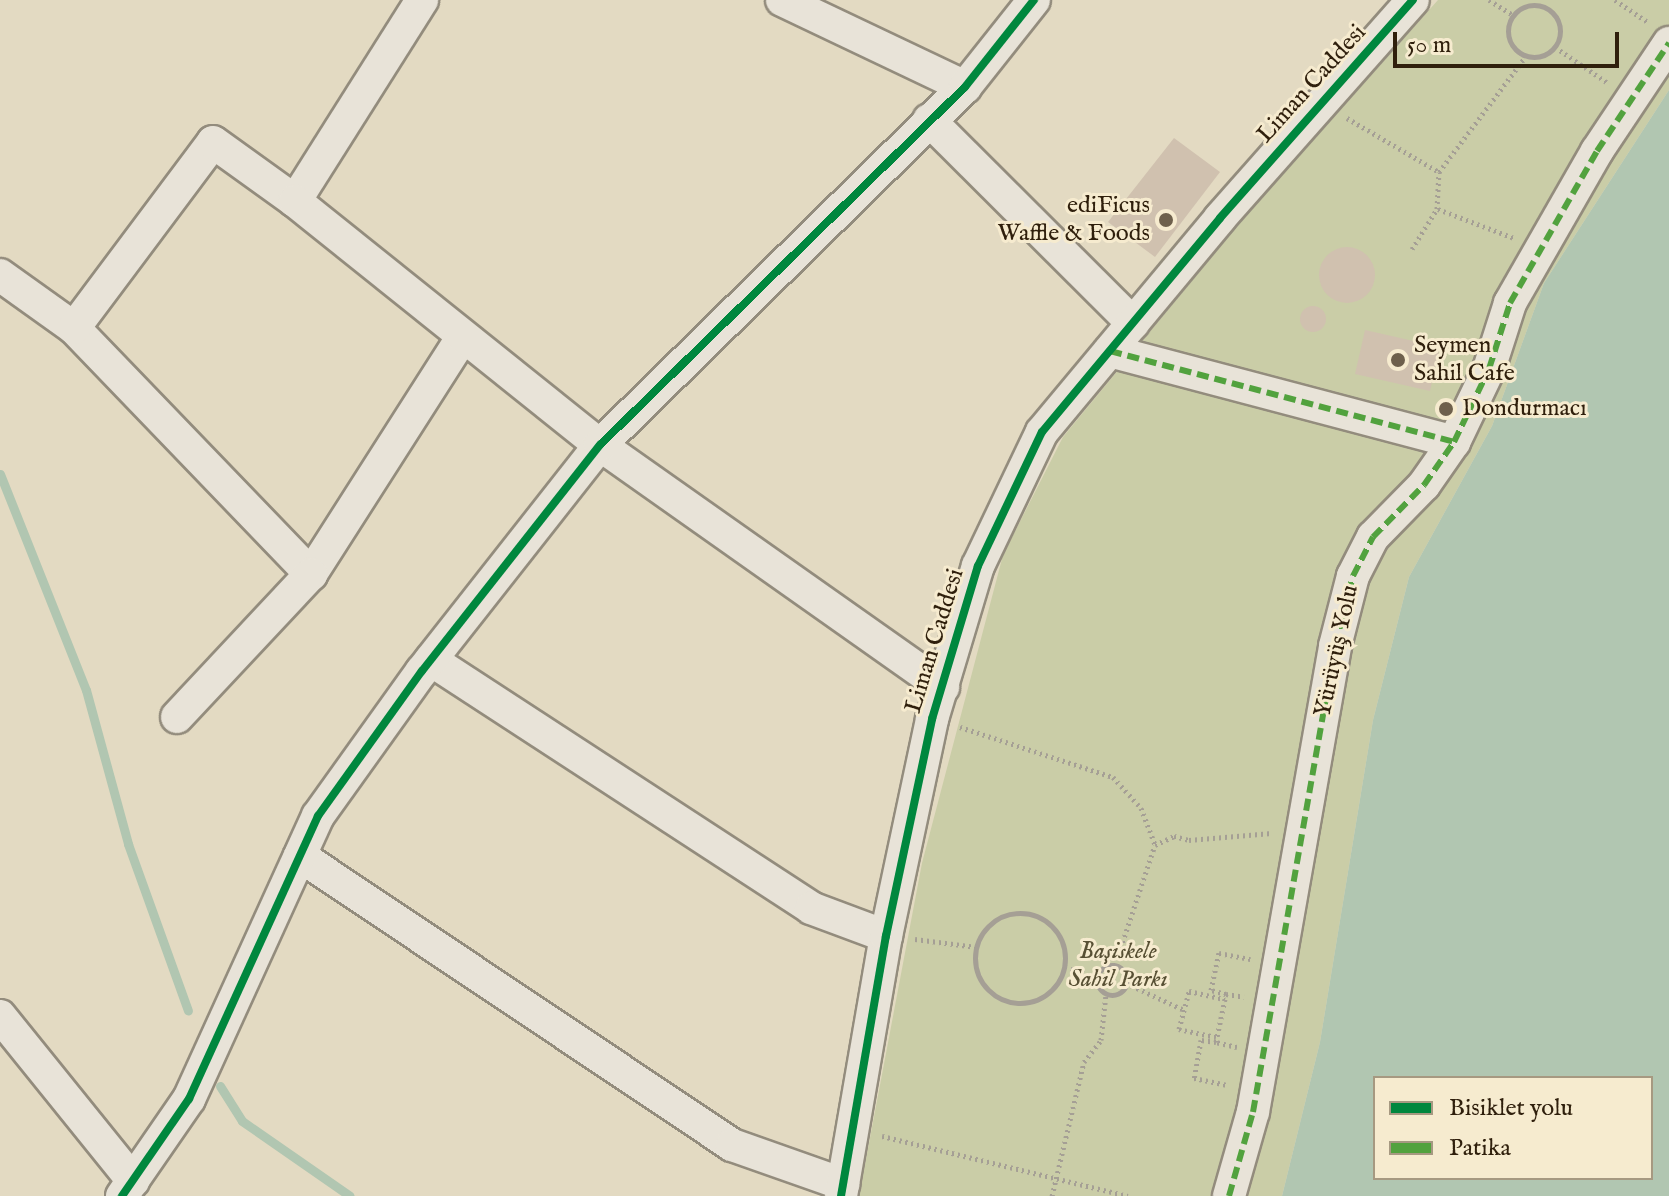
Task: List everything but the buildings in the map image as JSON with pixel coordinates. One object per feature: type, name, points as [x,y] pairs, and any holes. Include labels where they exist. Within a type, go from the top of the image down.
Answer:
[{"type":"street","points":[[295,201],[422,0]]},
{"type":"street","points":[[782,0],[965,87]]},
{"type":"street","points":[[0,1016],[128,1188],[189,1099],[318,816],[431,660],[600,445],[965,87],[1034,0]]},
{"type":"street","name":"Liman Caddesi","points":[[842,1190],[886,936],[932,719],[978,566],[1042,432],[1413,0]]},
{"type":"street","name":"Yürüyüş Yolu","points":[[1229,1196],[1253,1112],[1335,646],[1353,576],[1373,537],[1424,485],[1454,442],[1489,369],[1510,303],[1632,99],[1664,36]]},
{"type":"street","points":[[929,120],[1133,323]]},
{"type":"street","points":[[74,328],[213,142],[295,201],[600,445],[943,687]]},
{"type":"street","points":[[0,275],[74,328],[311,574]]},
{"type":"street","points":[[177,717],[311,574],[463,336]]},
{"type":"street","points":[[1110,351],[1454,442]]},
{"type":"street","points":[[431,660],[811,908],[886,936]]},
{"type":"street","points":[[300,856],[732,1145],[842,1190]]},
{"type":"path","points":[[1489,0],[1513,15]]},
{"type":"path","points":[[1548,9],[1555,0]]},
{"type":"path","points":[[1615,0],[1664,36]]},
{"type":"path","points":[[1526,5],[1548,9],[1559,24],[1555,47],[1539,57],[1526,56],[1509,41],[1513,15],[1526,5]]},
{"type":"path","points":[[1555,47],[1632,99]]},
{"type":"path","points":[[1412,249],[1437,209],[1439,172],[1526,56]]},
{"type":"path","points":[[1320,105],[1390,140],[1439,172]]},
{"type":"path","points":[[1437,209],[1541,249]]},
{"type":"path","points":[[932,719],[1035,748],[1113,777],[1141,808],[1155,845],[1115,965]]},
{"type":"path","points":[[1155,845],[1174,836],[1248,837],[1304,827]]},
{"type":"path","points":[[1022,912],[1051,924],[1061,936],[1065,967],[1051,992],[1039,1000],[1010,1002],[997,997],[978,976],[976,947],[993,922],[1022,912]]},
{"type":"path","points":[[886,936],[976,947]]},
{"type":"path","points":[[1232,1073],[1229,1085],[1194,1078],[1201,1040],[1216,1040],[1179,1029],[1189,991],[1226,996],[1211,990],[1219,953],[1257,961],[1254,973]]},
{"type":"path","points":[[1097,978],[1101,969],[1115,965],[1123,970],[1126,983]]},
{"type":"path","points":[[1052,1196],[1060,1180],[1081,1071],[1101,1040],[1106,994],[1097,978],[1065,967]]},
{"type":"path","points":[[1106,994],[1116,994],[1126,983]]},
{"type":"path","points":[[1126,983],[1184,1010]]},
{"type":"path","points":[[1249,998],[1252,986]]},
{"type":"path","points":[[1235,1060],[1238,1048]]},
{"type":"path","points":[[877,1134],[1128,1196]]},
{"type":"green space","name":"Başiskele Sahil Parkı","points":[[1438,0],[1669,0],[1669,90],[1544,283],[1492,426],[1409,577],[1373,720],[1320,1042],[1282,1196],[859,1196],[922,863],[1003,555],[1063,437],[1247,214]]},
{"type":"shaded area","points":[[1669,90],[1669,1196],[1282,1196],[1320,1042],[1373,720],[1409,577],[1492,426],[1544,283]]},
{"type":"waterway","points":[[0,474],[86,690],[128,844],[188,1011]]},
{"type":"waterway","points":[[220,1086],[242,1121],[350,1196]]},
{"type":"marked path","points":[[1229,1196],[1253,1112],[1335,646],[1353,576],[1373,537],[1424,485],[1454,442],[1489,369],[1510,303],[1597,151],[1669,43]]},
{"type":"marked path","points":[[1110,351],[1454,442]]},
{"type":"cycle path","points":[[122,1196],[189,1099],[318,816],[422,671],[600,445],[965,87],[1034,0]]},
{"type":"cycle path","points":[[841,1196],[886,936],[932,719],[978,566],[1042,432],[1220,218],[1413,0]]},
{"type":"place","name":"ediFicus Waffle & Foods","points":[[1166,220]]},
{"type":"place","name":"Seymen Sahil Cafe","points":[[1398,360]]},
{"type":"place","name":"Dondurmacı","points":[[1446,409]]}]
